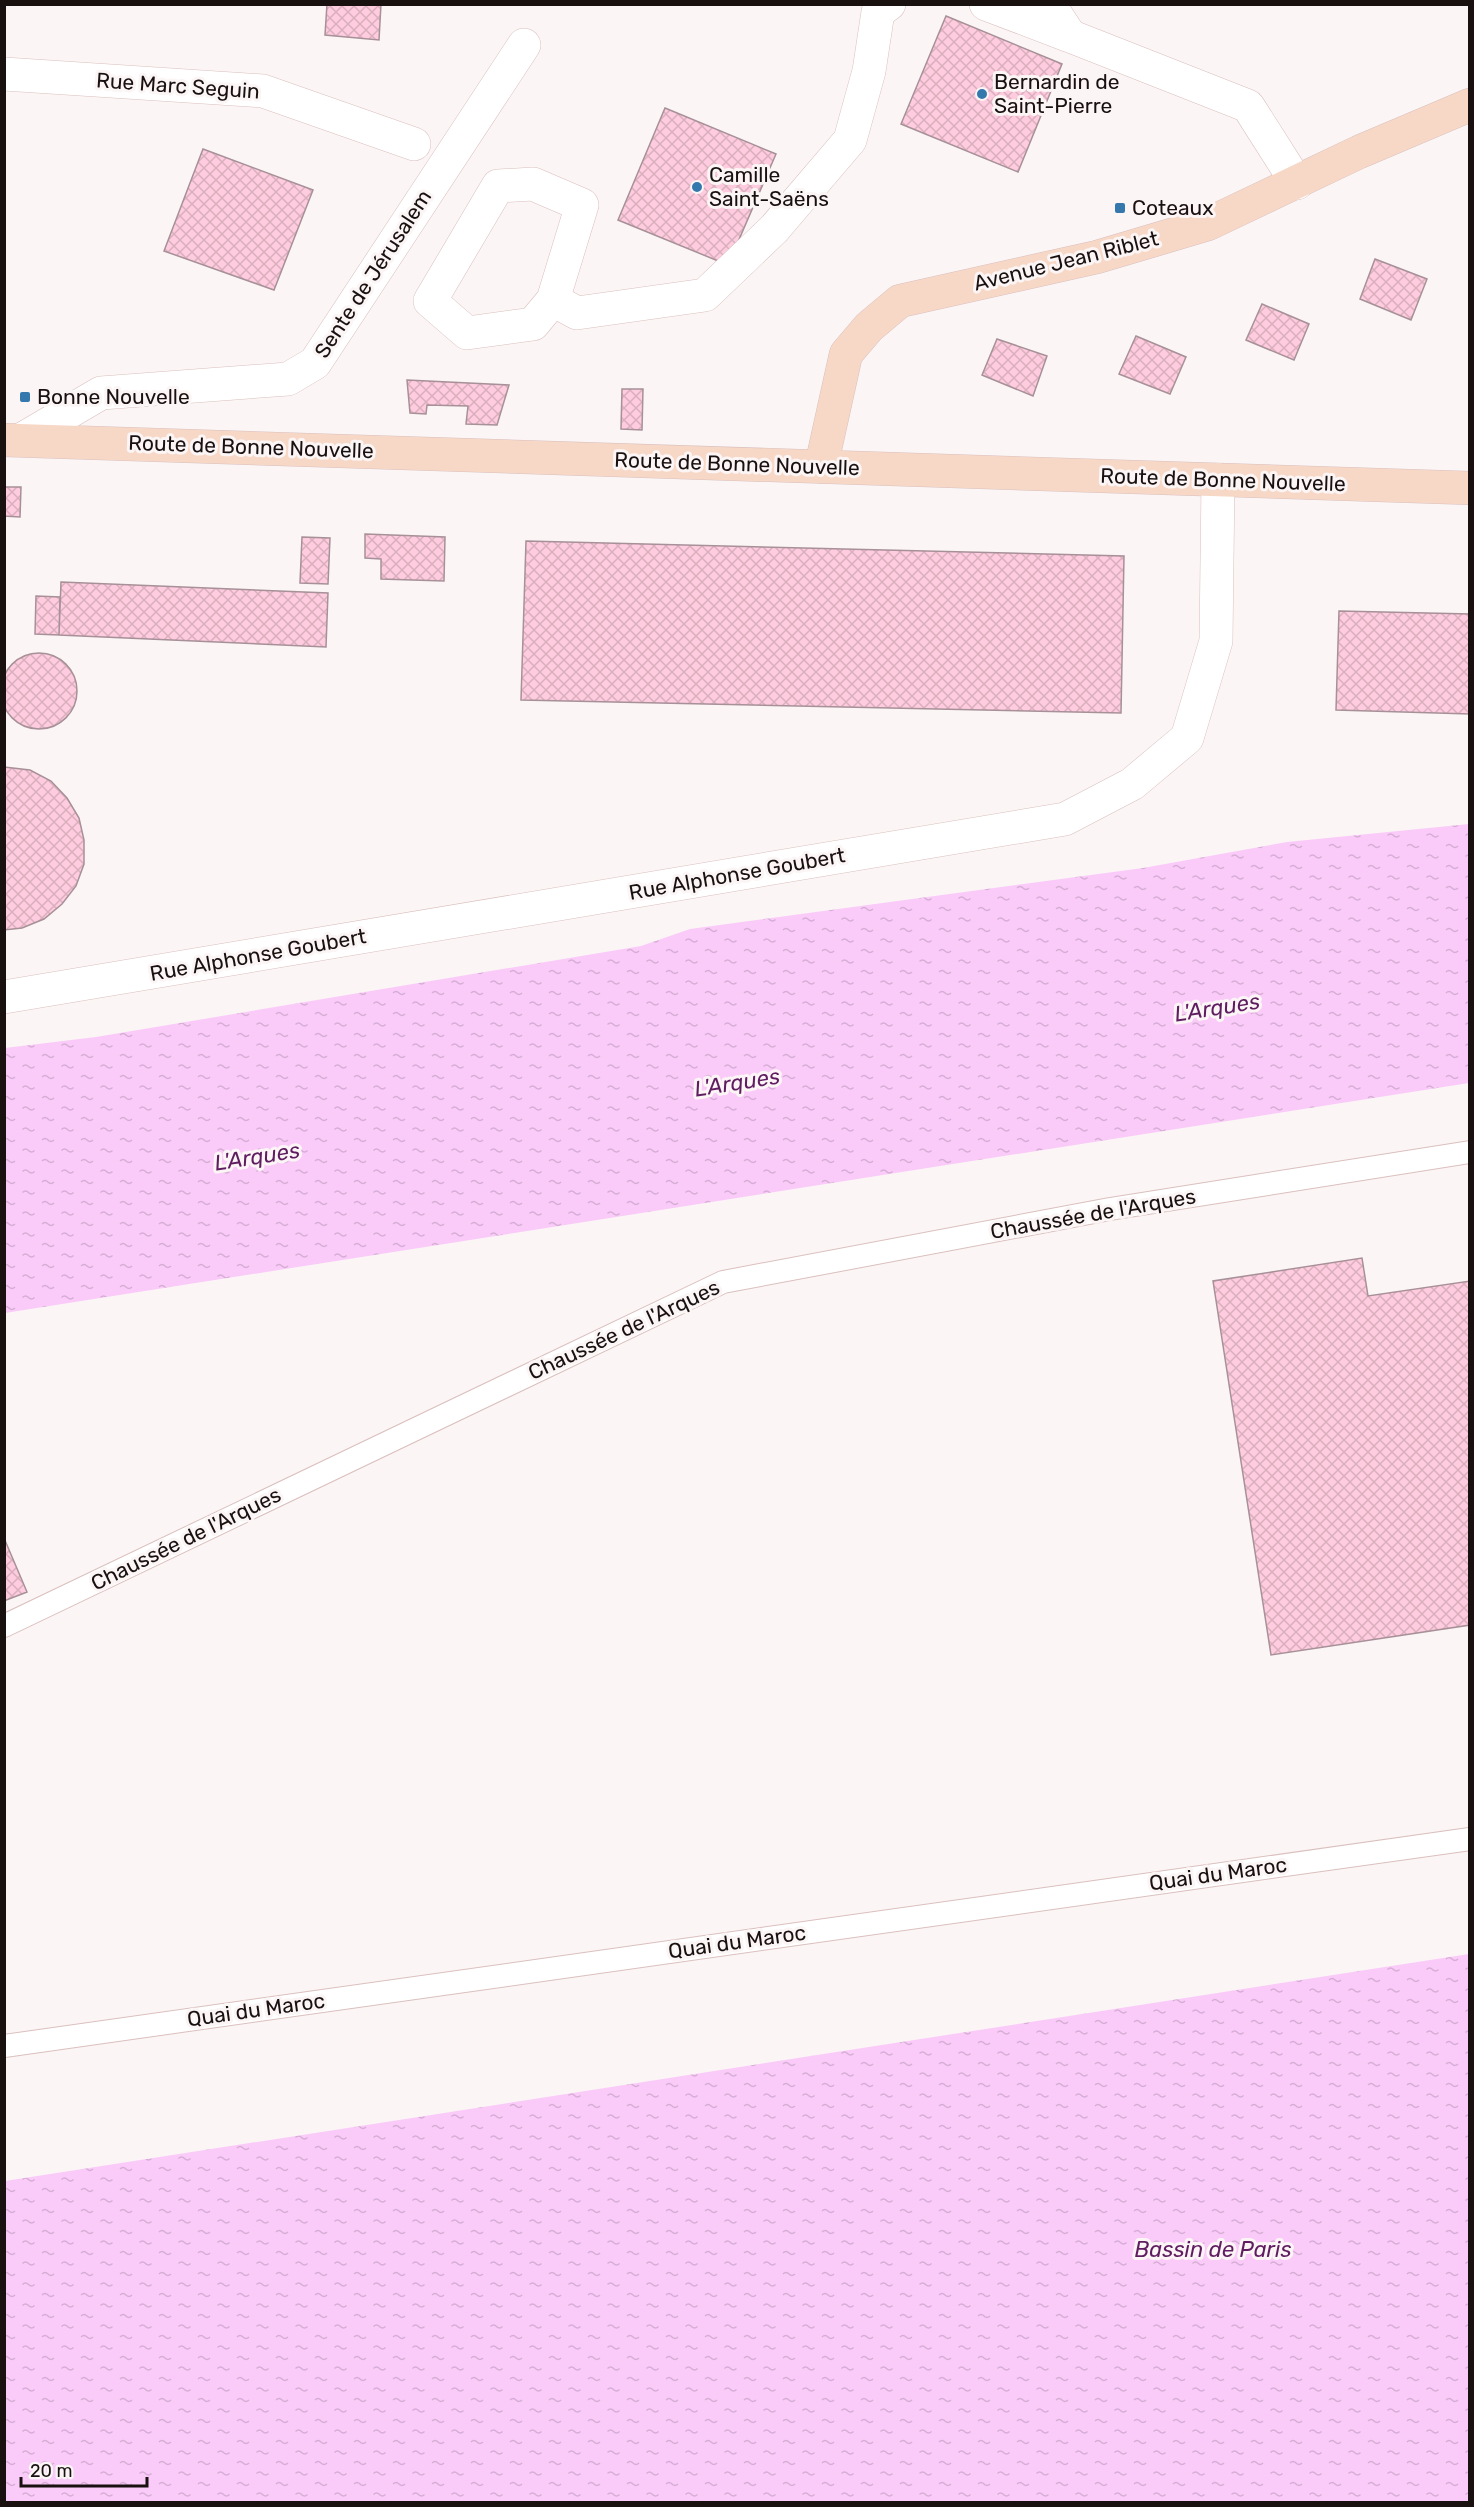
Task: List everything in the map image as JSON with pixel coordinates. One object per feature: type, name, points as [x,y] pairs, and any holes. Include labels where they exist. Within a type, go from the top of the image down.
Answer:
[{"type":"main road","name":"Avenue Jean Riblet","points":[[821,466],[846,354],[869,327],[900,301],[1097,256],[1208,224],[1359,152],[1470,105]]},
{"type":"main road","name":"Route de Bonne Nouvelle","points":[[13,440],[1470,488]]},
{"type":"street","points":[[553,300],[577,313],[705,295],[774,229],[850,140],[869,71],[878,12],[889,4]]},
{"type":"street","points":[[986,4],[1248,106],[1297,183]]},
{"type":"street","points":[[1049,4],[1070,36]]},
{"type":"street","name":"Sente de Jérusalem","points":[[13,440],[101,393],[288,380],[315,363],[524,45]]},
{"type":"street","name":"Rue Marc Seguin","points":[[4,74],[262,91],[414,144]]},
{"type":"street","points":[[533,184],[582,205],[553,300],[532,324],[467,333],[430,301],[498,186],[533,184]]},
{"type":"street","name":"Rue Alphonse Goubert","points":[[4,997],[1065,819],[1132,784],[1187,738],[1216,641],[1218,480]]},
{"type":"lane","name":"Chaussée de l'Arques","points":[[4,1626],[723,1282],[1110,1209],[1470,1152]]},
{"type":"lane","name":"Quai du Maroc","points":[[4,2046],[1470,1839]]},
{"type":"water","name":"L'Arques","points":[[1469,824],[1469,1083],[5,1313],[5,1048],[96,1037],[641,946],[690,929],[1143,868],[1287,842]]},
{"type":"water","name":"Bassin de Paris","points":[[1469,1954],[1469,2502],[5,2502],[5,2181]]},
{"type":"building","points":[[327,4],[381,4],[379,40],[325,35]]},
{"type":"building","name":"Bernardin de Saint-Pierre","points":[[946,16],[1062,64],[1018,172],[901,124]]},
{"type":"building","name":"Camille Saint-Saëns","points":[[665,108],[776,154],[728,265],[618,220]]},
{"type":"building","points":[[203,149],[313,190],[274,290],[164,251]]},
{"type":"building","points":[[1375,259],[1427,279],[1411,320],[1360,299]]},
{"type":"building","points":[[1262,304],[1309,324],[1294,360],[1246,340]]},
{"type":"building","points":[[1136,336],[1186,357],[1170,394],[1119,374]]},
{"type":"building","points":[[997,339],[1047,356],[1033,396],[982,375]]},
{"type":"building","points":[[407,380],[509,385],[497,425],[466,424],[468,406],[427,405],[426,414],[410,413]]},
{"type":"building","points":[[622,389],[643,389],[642,430],[621,429]]},
{"type":"building","points":[[4,487],[21,487],[20,517],[4,516]]},
{"type":"building","points":[[365,534],[445,537],[444,581],[381,579],[381,559],[365,558]]},
{"type":"building","points":[[302,537],[330,538],[328,584],[300,583]]},
{"type":"building","points":[[526,541],[1124,556],[1121,713],[521,700]]},
{"type":"building","points":[[61,582],[328,593],[326,647],[59,635]]},
{"type":"building","points":[[36,596],[60,597],[59,635],[35,634]]},
{"type":"building","points":[[1339,611],[1470,614],[1470,714],[1336,710]]},
{"type":"building","points":[[39,653],[53,656],[66,664],[74,677],[77,691],[74,705],[66,718],[53,726],[39,729],[25,726],[12,718],[4,705],[1,691],[4,677],[12,664],[25,656]]},
{"type":"building","points":[[4,767],[30,770],[51,781],[67,798],[79,818],[84,840],[84,864],[76,886],[62,904],[44,919],[22,928],[4,930]]},
{"type":"building","points":[[1362,1258],[1368,1296],[1470,1281],[1470,1625],[1271,1655],[1213,1281]]},
{"type":"building","points":[[4,1538],[27,1592],[4,1601]]},
{"type":"place","name":"Bernardin de Saint-Pierre","points":[[982,94]]},
{"type":"place","name":"Camille Saint-Saëns","points":[[697,187]]},
{"type":"place","name":"Coteaux","points":[[1120,208]]},
{"type":"place","name":"Bonne Nouvelle","points":[[25,397]]}]
